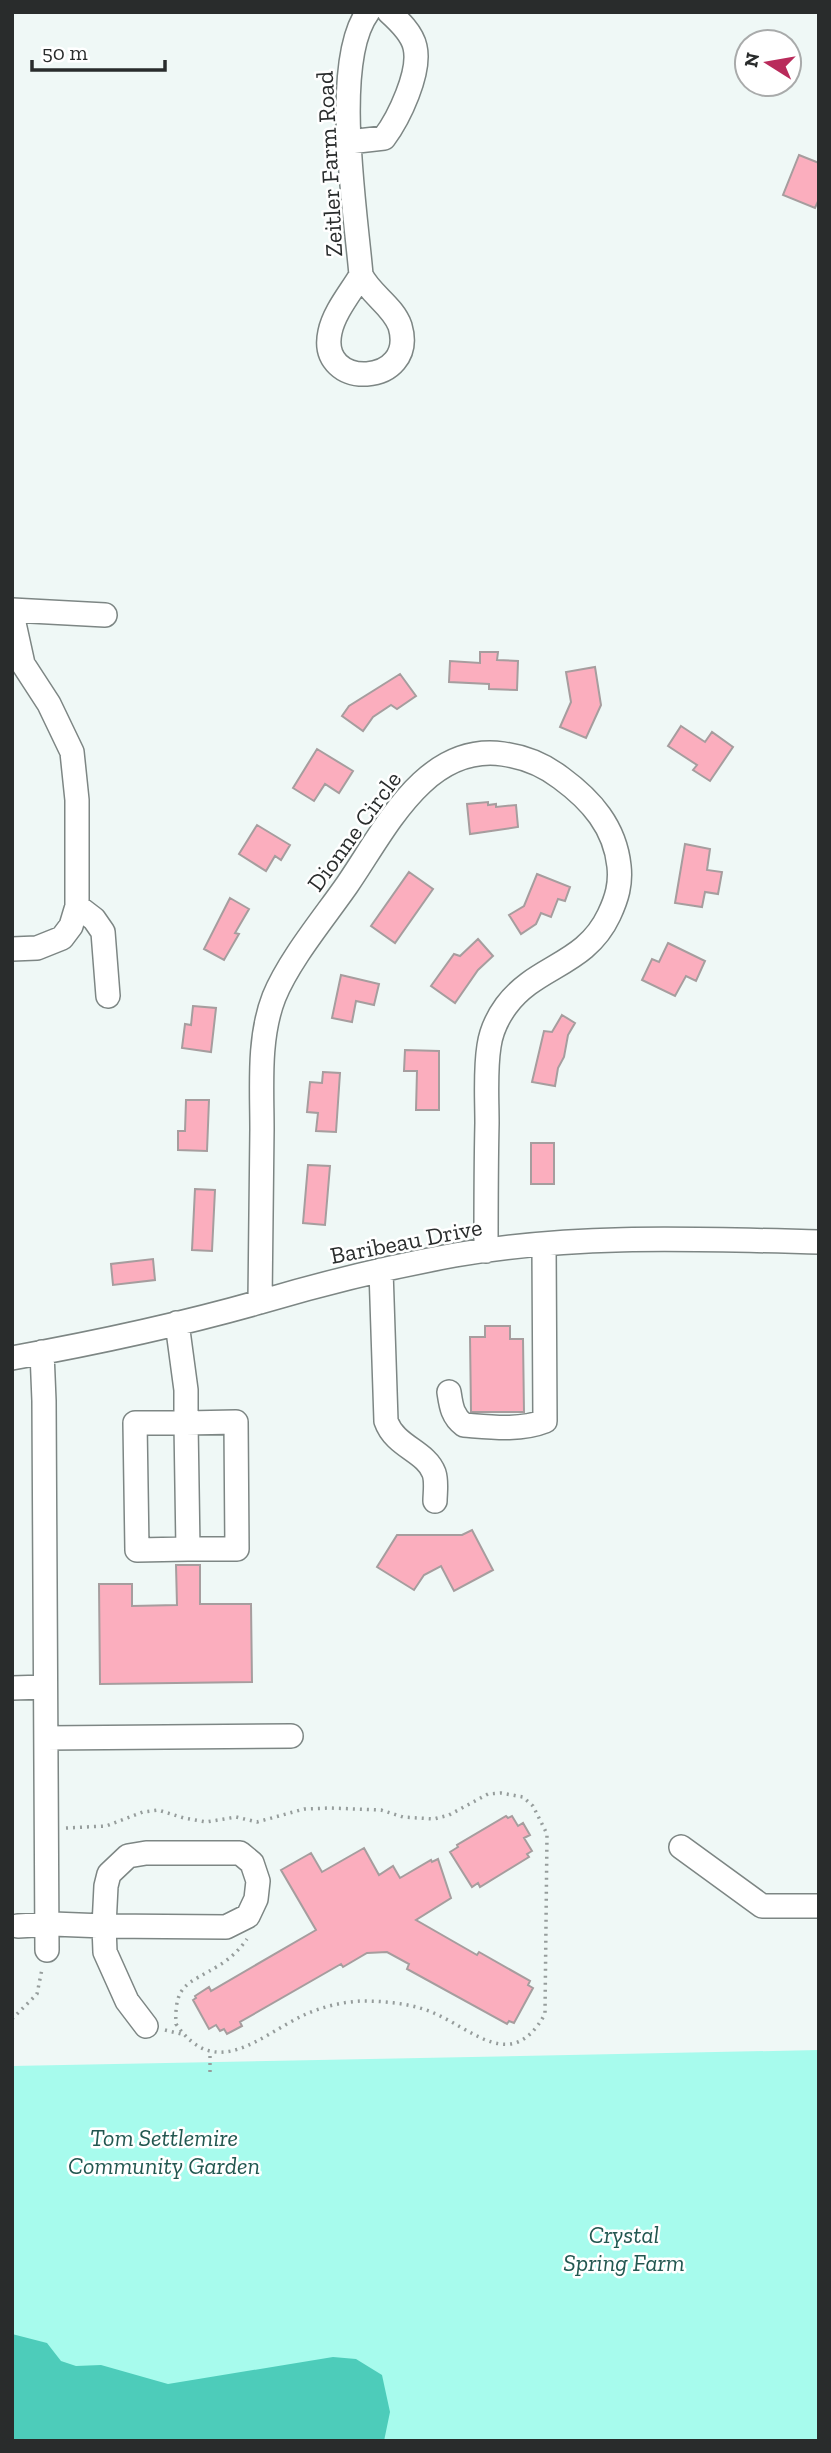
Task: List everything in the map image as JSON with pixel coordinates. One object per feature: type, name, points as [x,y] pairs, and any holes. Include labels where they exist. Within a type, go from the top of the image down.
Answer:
[{"type":"street","name":"Zeitler Farm Road","points":[[361,275],[347,91],[350,60],[368,12]]},
{"type":"street","points":[[349,142],[384,138],[396,122],[417,63],[415,44],[406,29],[389,12]]},
{"type":"street","points":[[12,949],[37,948],[62,938],[71,926],[77,906],[77,800],[72,752],[49,705],[23,663],[12,612],[105,615]]},
{"type":"street","name":"Dionne Circle","points":[[260,1302],[263,1055],[275,996],[307,943],[407,798],[430,774],[444,765],[460,757],[479,753],[519,757],[538,764],[571,785],[597,810],[606,824],[614,839],[620,870],[617,899],[596,938],[584,950],[523,988],[500,1015],[494,1029],[489,1045],[487,1081],[486,1251]]},
{"type":"street","points":[[77,906],[94,919],[103,932],[108,996]]},
{"type":"street","name":"Baribeau Drive","points":[[12,1357],[177,1323],[381,1269],[486,1251],[662,1238],[819,1242]]},
{"type":"street","points":[[449,1392],[452,1411],[464,1425],[518,1427],[545,1421],[544,1245]]},
{"type":"street","points":[[381,1269],[386,1421],[390,1432],[425,1461],[434,1473],[435,1501]]},
{"type":"street","points":[[177,1323],[186,1390],[188,1549]]},
{"type":"street","points":[[42,1352],[47,1950]]},
{"type":"street","points":[[236,1422],[237,1549],[137,1550],[135,1423],[186,1423],[236,1422]]},
{"type":"street","points":[[12,1688],[45,1687]]},
{"type":"street","points":[[46,1738],[291,1736]]},
{"type":"street","points":[[681,1847],[762,1906],[819,1906]]},
{"type":"street","points":[[18,1926],[46,1924],[104,1926],[226,1927],[248,1916],[257,1899],[258,1881],[252,1863],[240,1853],[146,1853],[128,1856],[109,1874],[104,1926],[105,1952],[127,2001],[146,2026]]},
{"type":"path","points":[[47,1829],[106,1826],[143,1812],[158,1810],[206,1822],[236,1818],[257,1822],[304,1809],[330,1808],[381,1810],[403,1817],[434,1819],[449,1815],[488,1794],[501,1793],[523,1797],[533,1806],[547,1834],[545,2014],[528,2037],[516,2044],[501,2045],[470,2034],[430,2011],[410,2006],[355,2001],[304,2015],[262,2039],[236,2050],[225,2053],[210,2052],[191,2043],[176,2024],[177,2000],[192,1979],[219,1966],[244,1943],[260,1920],[253,1908]]},
{"type":"path","points":[[12,2020],[37,1994],[47,1950]]},
{"type":"path","points":[[210,2052],[210,2072]]},
{"type":"green space","name":"Crystal Spring Farm","points":[[819,2050],[819,2441],[12,2441],[12,2066]]},
{"type":"green space","points":[[12,2334],[47,2343],[61,2361],[76,2366],[101,2365],[168,2384],[333,2357],[356,2359],[382,2375],[390,2412],[384,2441],[12,2441]]},
{"type":"building","points":[[799,155],[819,163],[819,199],[815,208],[783,195]]},
{"type":"building","points":[[480,652],[498,652],[497,660],[518,661],[517,690],[489,689],[489,684],[449,682],[450,661],[480,663]]},
{"type":"building","points":[[595,667],[601,705],[586,738],[560,727],[571,702],[566,672]]},
{"type":"building","points":[[400,674],[416,696],[397,709],[391,705],[373,717],[363,731],[342,716],[349,706]]},
{"type":"building","points":[[681,726],[705,742],[712,732],[733,747],[710,781],[693,770],[697,765],[668,746]]},
{"type":"building","points":[[317,749],[353,771],[339,793],[325,784],[314,801],[293,788]]},
{"type":"building","points":[[488,802],[488,805],[496,804],[496,807],[516,805],[518,827],[470,834],[467,804]]},
{"type":"building","points":[[257,825],[290,845],[281,860],[275,856],[266,871],[239,854]]},
{"type":"building","points":[[685,844],[710,849],[707,870],[722,872],[718,894],[705,892],[702,907],[675,903]]},
{"type":"building","points":[[409,872],[433,889],[395,943],[371,926]]},
{"type":"building","points":[[537,874],[570,887],[565,901],[558,899],[551,917],[541,913],[536,924],[521,934],[509,915],[524,906]]},
{"type":"building","points":[[230,898],[249,909],[224,960],[204,949]]},
{"type":"building","points":[[478,939],[493,956],[478,970],[455,1003],[431,986],[454,954],[460,956]]},
{"type":"building","points":[[668,943],[705,961],[696,981],[686,976],[675,996],[642,980],[652,959],[659,962]]},
{"type":"building","points":[[341,975],[379,984],[374,1005],[356,1001],[352,1022],[332,1018]]},
{"type":"building","points":[[193,1006],[216,1008],[211,1052],[182,1048],[185,1024],[191,1025]]},
{"type":"building","points":[[562,1015],[575,1023],[568,1035],[555,1086],[532,1082],[544,1031],[552,1032]]},
{"type":"building","points":[[405,1050],[439,1051],[439,1110],[416,1110],[417,1071],[404,1071]]},
{"type":"building","points":[[323,1072],[340,1073],[336,1132],[316,1131],[318,1113],[307,1112],[310,1082],[322,1083]]},
{"type":"building","points":[[186,1100],[209,1100],[207,1151],[178,1150],[178,1131],[185,1131]]},
{"type":"building","points":[[531,1143],[554,1143],[554,1184],[531,1184]]},
{"type":"building","points":[[308,1165],[330,1166],[325,1225],[303,1223]]},
{"type":"building","points":[[195,1189],[215,1190],[212,1251],[192,1250]]},
{"type":"building","points":[[153,1259],[155,1280],[113,1285],[111,1264]]},
{"type":"building","points":[[485,1326],[510,1326],[510,1339],[523,1339],[524,1412],[471,1412],[470,1337],[485,1337]]},
{"type":"building","points":[[472,1530],[493,1570],[454,1591],[441,1566],[424,1575],[414,1590],[377,1567],[397,1535],[462,1535]]},
{"type":"building","points":[[176,1565],[200,1565],[200,1604],[251,1604],[252,1682],[100,1684],[99,1584],[132,1584],[132,1606],[177,1605]]},
{"type":"building","points":[[506,1816],[512,1816],[518,1826],[523,1823],[530,1835],[524,1838],[532,1851],[527,1854],[529,1857],[480,1887],[478,1883],[472,1887],[450,1852],[458,1847],[457,1845]]},
{"type":"building","points":[[364,1848],[379,1875],[393,1866],[400,1878],[431,1860],[432,1862],[438,1859],[451,1898],[416,1920],[530,1981],[528,1985],[533,1988],[514,2023],[509,2021],[507,2024],[407,1969],[409,1964],[387,1952],[367,1953],[343,1967],[341,1964],[240,2022],[242,2026],[227,2034],[224,2029],[220,2031],[216,2025],[209,2029],[193,2000],[195,1996],[209,1987],[211,1991],[316,1930],[281,1870],[311,1853],[322,1872]]},
{"type":"park label","name":"Tom Settlemire Community Garden","points":[[164,2151]]}]
